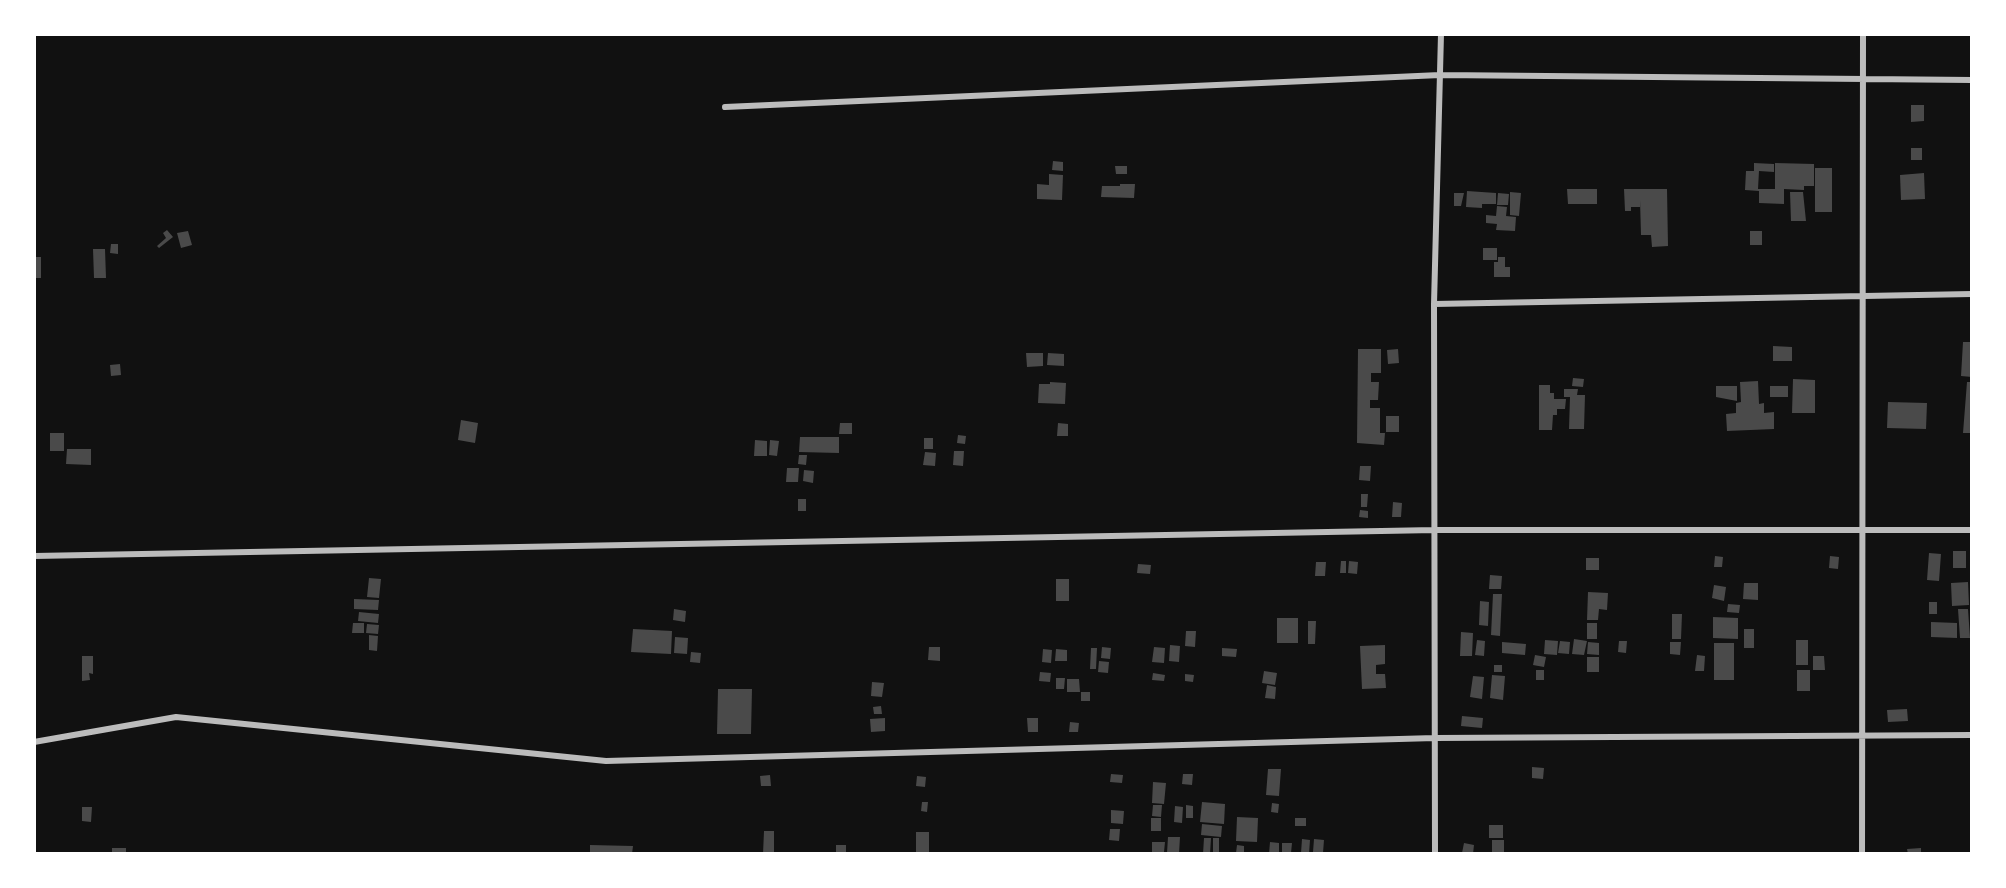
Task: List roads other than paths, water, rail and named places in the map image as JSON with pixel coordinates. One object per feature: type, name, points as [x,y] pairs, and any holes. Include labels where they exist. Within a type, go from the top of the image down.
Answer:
[{"type":"street","points":[[1435,854],[1434,304],[1441,34]]},
{"type":"street","points":[[1862,854],[1863,34]]},
{"type":"street","points":[[724,107],[1440,75],[1971,80]]},
{"type":"street","points":[[1434,304],[1971,294]]},
{"type":"street","points":[[34,556],[1435,530],[1971,530]]},
{"type":"street","points":[[34,742],[176,717],[606,761],[1435,738],[1971,735]]}]
